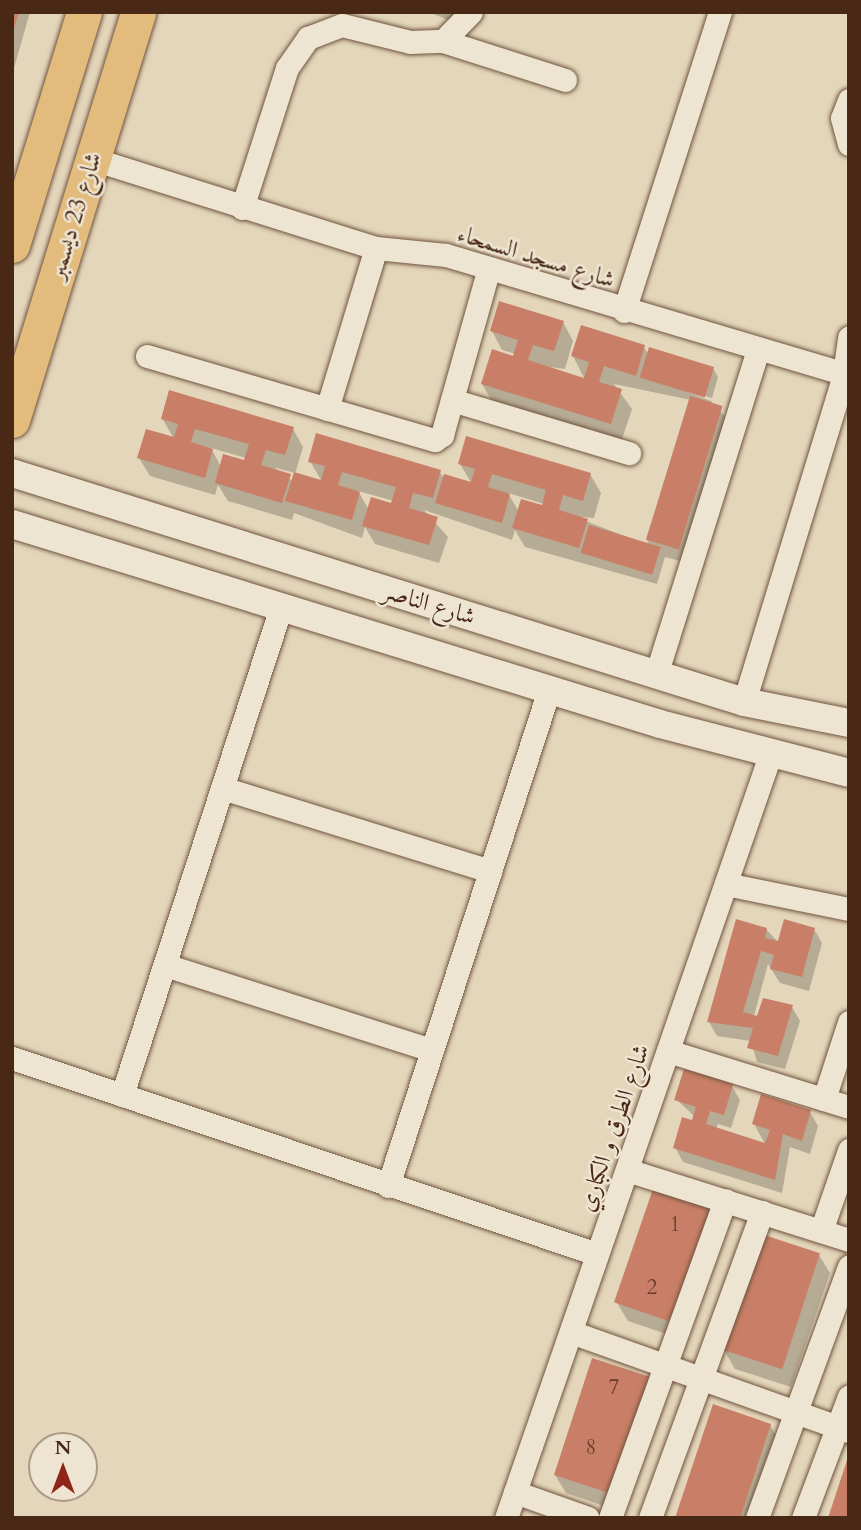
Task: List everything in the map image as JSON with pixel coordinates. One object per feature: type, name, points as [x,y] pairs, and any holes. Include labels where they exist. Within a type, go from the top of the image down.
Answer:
[{"type":"main road","points":[[12,244],[83,12]]},
{"type":"main road","name":"شارع 23 ديسمبر","points":[[12,420],[138,12]]},
{"type":"street","points":[[443,41],[471,12]]},
{"type":"street","points":[[624,311],[720,12]]},
{"type":"street","points":[[243,208],[295,52],[308,38],[343,18],[410,42],[443,41],[565,80]]},
{"type":"street","points":[[849,100],[842,118],[849,144]]},
{"type":"street","name":"شارع مسجد السمحاء","points":[[93,159],[376,248],[446,255],[624,311],[844,374]]},
{"type":"street","points":[[327,409],[376,248]]},
{"type":"street","points":[[148,356],[435,440],[452,400],[489,268]]},
{"type":"street","points":[[744,702],[844,374],[849,337]]},
{"type":"street","points":[[656,675],[758,349]]},
{"type":"street","points":[[452,400],[629,453]]},
{"type":"street","name":"شارع الناصر","points":[[12,472],[744,702],[849,723]]},
{"type":"street","name":"شارع الناصر","points":[[12,524],[549,690],[770,755],[849,773]]},
{"type":"street","points":[[122,1095],[281,607]]},
{"type":"street","points":[[388,1185],[549,690]]},
{"type":"street","name":"شارع الطرق و الكباري","points":[[506,1518],[770,755]]},
{"type":"street","points":[[222,788],[490,871]]},
{"type":"street","points":[[726,884],[849,909]]},
{"type":"street","points":[[165,965],[432,1050]]},
{"type":"street","points":[[824,1099],[846,1037]]},
{"type":"street","points":[[668,1051],[849,1107]]},
{"type":"street","points":[[12,1058],[597,1254]]},
{"type":"street","points":[[821,1231],[849,1150]]},
{"type":"street","points":[[627,1170],[849,1240]]},
{"type":"street","points":[[610,1518],[725,1200]]},
{"type":"street","points":[[650,1518],[762,1212]]},
{"type":"street","points":[[757,1518],[849,1266]]},
{"type":"street","points":[[570,1332],[843,1429]]},
{"type":"street","points":[[803,1518],[843,1429],[849,1396]]},
{"type":"street","points":[[515,1492],[588,1518]]},
{"type":"building","points":[[12,12],[19,12],[13,31],[12,31]]},
{"type":"building","points":[[499,301],[564,321],[554,351],[533,345],[528,360],[584,378],[589,362],[571,356],[581,325],[645,345],[636,376],[604,366],[599,382],[622,389],[611,424],[481,384],[492,349],[513,356],[518,340],[490,331]]},
{"type":"building","points":[[649,347],[714,367],[705,397],[640,378]]},
{"type":"building","points":[[169,390],[294,427],[285,455],[266,450],[261,465],[291,474],[282,503],[215,483],[223,454],[244,460],[249,444],[195,429],[191,442],[213,449],[205,478],[137,458],[146,429],[174,437],[178,424],[161,419]]},
{"type":"building","points":[[690,396],[723,406],[679,549],[646,539]]},
{"type":"building","points":[[316,433],[441,470],[433,498],[413,493],[409,508],[438,517],[429,545],[362,526],[371,497],[391,503],[396,487],[342,472],[338,485],[360,492],[352,520],[285,501],[294,472],[321,480],[325,466],[308,462]]},
{"type":"building","points":[[466,436],[591,473],[583,501],[563,495],[559,510],[588,519],[579,548],[512,528],[521,499],[542,505],[546,490],[492,474],[488,487],[510,494],[502,523],[435,503],[444,474],[471,482],[475,469],[458,464]]},
{"type":"building","points":[[589,525],[661,547],[652,575],[581,553]]},
{"type":"building","points":[[736,919],[767,928],[765,938],[778,941],[784,919],[815,928],[802,977],[770,969],[774,955],[761,951],[743,1012],[757,1016],[763,998],[793,1005],[778,1056],[747,1048],[753,1028],[707,1022]]},
{"type":"building","points":[[684,1069],[733,1084],[724,1115],[710,1111],[706,1124],[765,1143],[770,1130],[752,1124],[761,1094],[811,1110],[802,1141],[783,1134],[775,1180],[673,1148],[682,1117],[692,1120],[696,1107],[674,1100]]},
{"type":"building","points":[[654,1186],[713,1206],[673,1322],[614,1302]]},
{"type":"building","points":[[761,1234],[820,1253],[782,1369],[723,1350]]},
{"type":"building","points":[[592,1358],[651,1377],[613,1494],[554,1475]]},
{"type":"building","points":[[713,1404],[771,1424],[740,1518],[675,1518]]},
{"type":"building","points":[[848,1457],[849,1518],[828,1518]]}]
